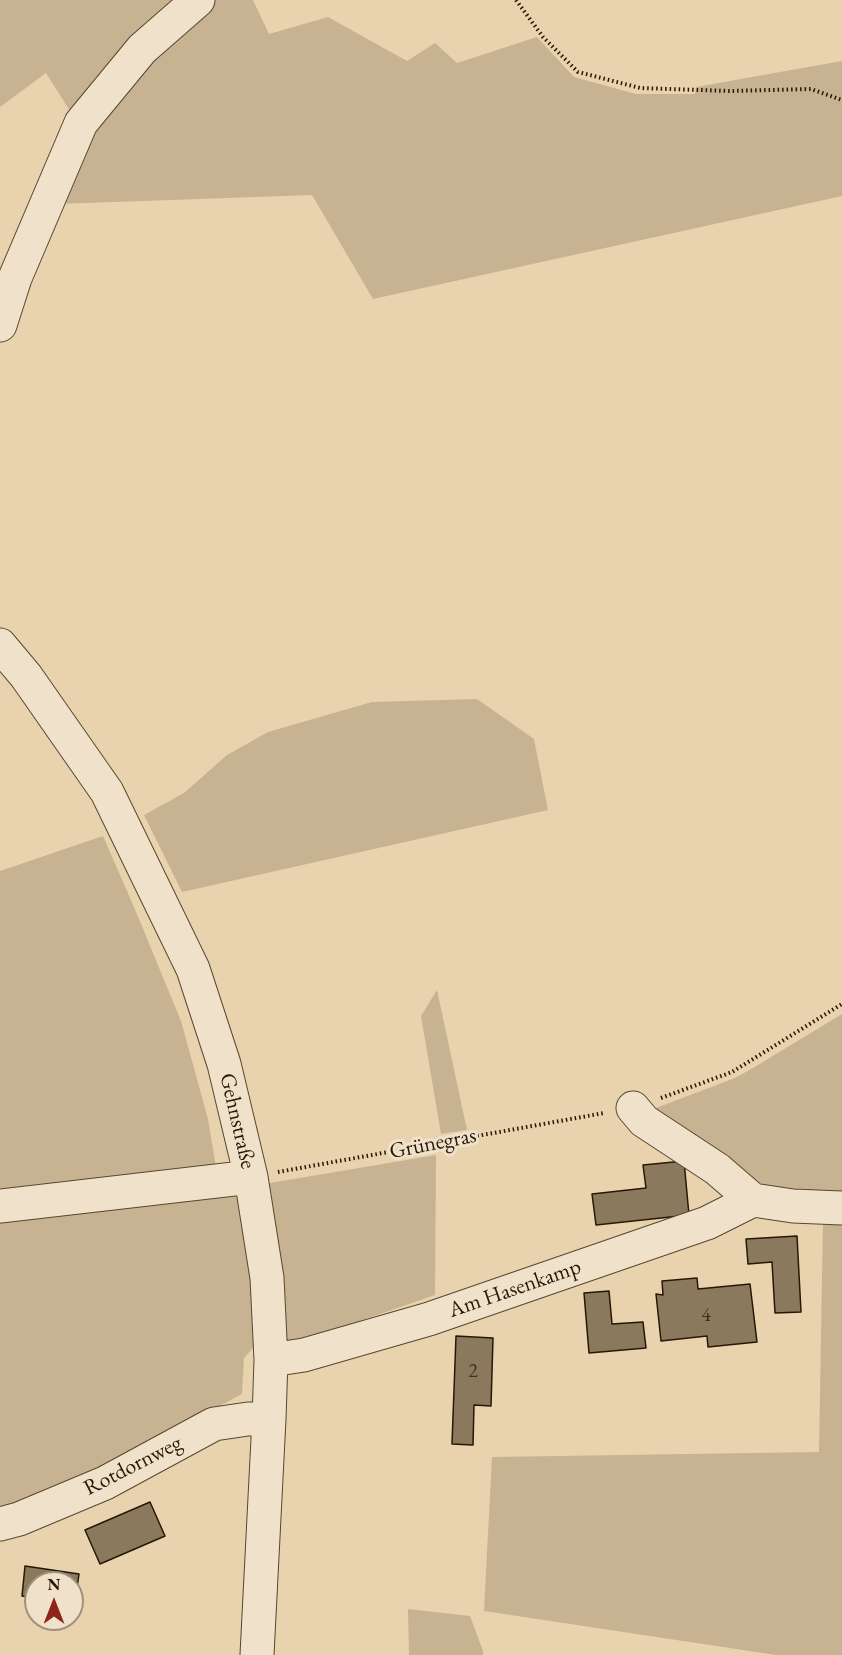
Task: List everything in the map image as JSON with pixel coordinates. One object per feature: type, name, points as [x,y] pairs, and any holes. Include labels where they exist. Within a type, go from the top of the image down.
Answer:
[{"type":"street","points":[[0,325],[15,278],[81,123],[142,49],[198,0]]},
{"type":"street","name":"Gehnstraße","points":[[0,645],[26,676],[107,792],[193,969],[224,1064],[251,1177],[267,1278],[271,1360],[257,1655]]},
{"type":"street","points":[[633,1108],[644,1121],[717,1169],[753,1200],[793,1206],[842,1208]]},
{"type":"street","points":[[0,1206],[251,1177]]},
{"type":"street","name":"Am Hasenkamp","points":[[271,1360],[304,1354],[429,1319],[707,1223],[753,1200]]},
{"type":"street","name":"Rotdornweg","points":[[0,1524],[19,1519],[105,1482],[214,1424],[248,1419],[269,1419]]},
{"type":"path","points":[[516,0],[543,37],[578,72],[640,88],[730,91],[811,89],[842,100]]},
{"type":"path","name":"Grünegras","points":[[251,1177],[633,1108],[732,1072],[842,1004]]},
{"type":"shaded area","points":[[0,0],[187,0],[77,122],[46,73],[0,107]]},
{"type":"shaded area","points":[[209,0],[253,0],[269,34],[328,17],[407,61],[435,43],[457,63],[537,37],[574,77],[636,94],[695,94],[696,87],[842,61],[842,196],[373,299],[312,195],[57,204],[87,128]]},
{"type":"shaded area","points":[[477,699],[534,739],[548,810],[182,892],[144,815],[184,793],[227,755],[268,732],[372,702]]},
{"type":"shaded area","points":[[103,836],[181,1021],[208,1119],[217,1173],[0,1198],[0,871]]},
{"type":"shaded area","points":[[437,990],[467,1130],[441,1134],[421,1016]]},
{"type":"shaded area","points":[[842,1014],[842,1199],[801,1197],[762,1184],[731,1162],[656,1121],[656,1108],[735,1078]]},
{"type":"shaded area","points":[[436,1155],[435,1295],[308,1339],[253,1348],[244,1358],[242,1394],[14,1515],[0,1518],[0,1214],[270,1183]]},
{"type":"shaded area","points":[[823,1221],[842,1221],[842,1655],[776,1655],[484,1611],[492,1457],[819,1452]]},
{"type":"shaded area","points":[[408,1609],[470,1616],[483,1655],[409,1655]]},
{"type":"building","points":[[684,1161],[689,1215],[596,1225],[592,1194],[646,1188],[643,1165]]},
{"type":"building","points":[[797,1236],[801,1312],[775,1313],[772,1262],[748,1264],[746,1239]]},
{"type":"building","points":[[697,1278],[698,1289],[750,1284],[757,1342],[708,1347],[707,1336],[661,1341],[656,1294],[663,1295],[662,1281]]},
{"type":"building","points":[[609,1291],[612,1324],[643,1322],[646,1348],[589,1353],[584,1293]]},
{"type":"building","points":[[456,1336],[493,1338],[491,1406],[474,1405],[473,1445],[452,1444]]},
{"type":"building","points":[[150,1502],[165,1536],[100,1564],[85,1530]]},
{"type":"building","points":[[25,1566],[59,1571],[24,1571]]}]
